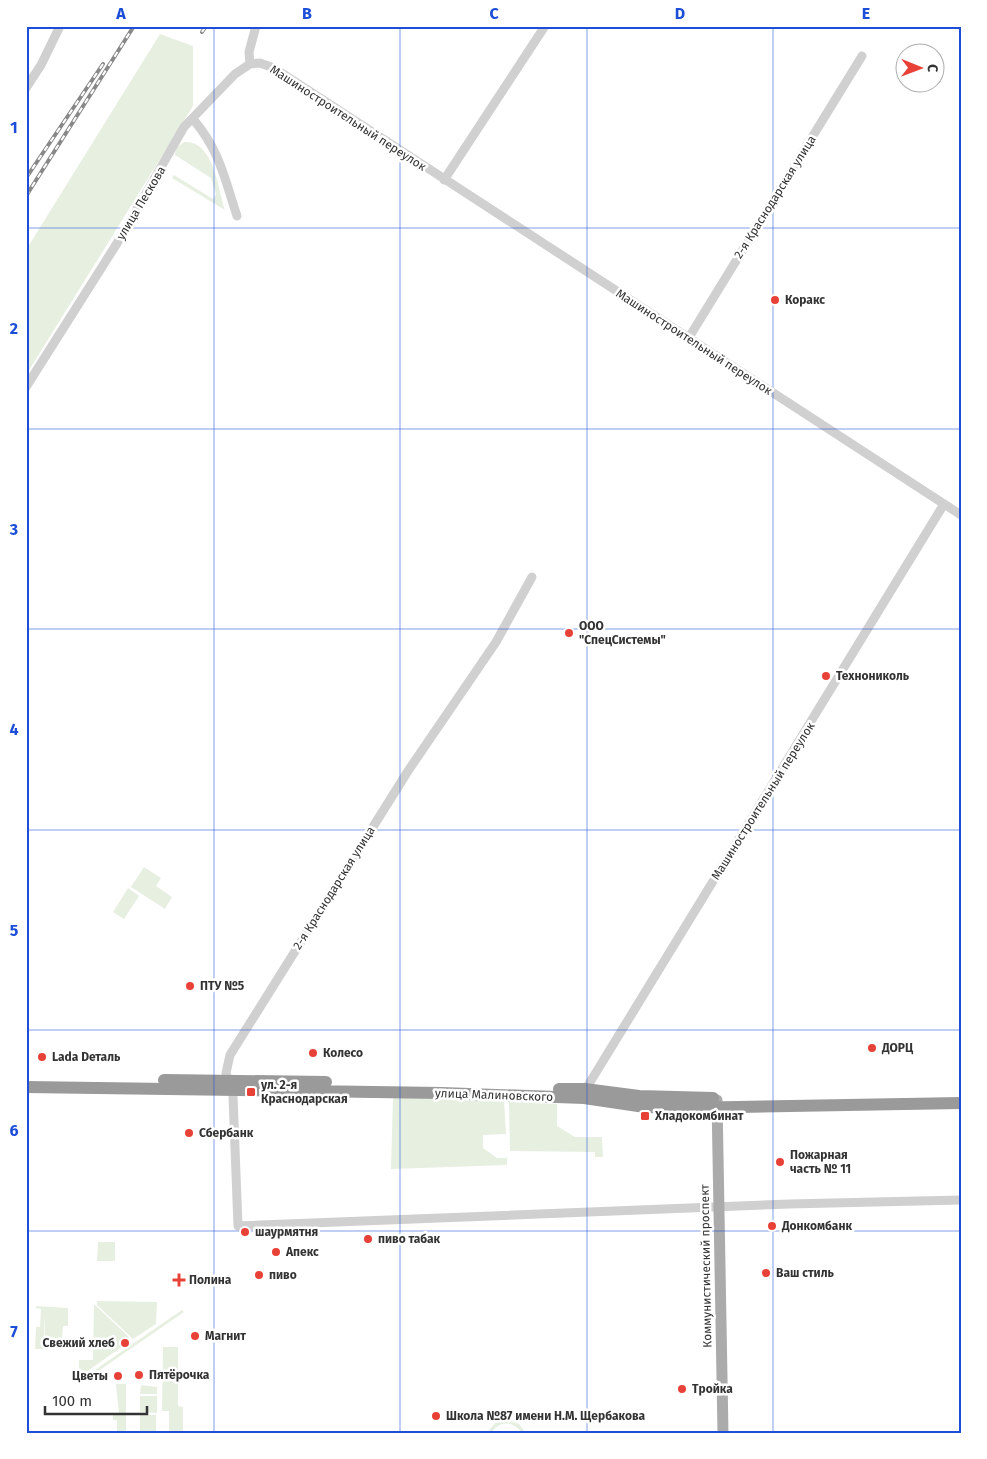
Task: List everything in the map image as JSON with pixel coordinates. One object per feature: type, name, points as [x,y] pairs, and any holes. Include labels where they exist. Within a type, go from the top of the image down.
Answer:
[{"type":"highway","name":"улица Малиновского","points":[[26,1079],[584,1094],[645,1107],[717,1102],[961,1096]]},
{"type":"highway","name":"улица Малиновского","points":[[26,1087],[229,1084]]},
{"type":"highway","name":"улица Малиновского","points":[[717,1102],[961,1103]]},
{"type":"main road","name":"Коммунистический проспект","points":[[717,1102],[723,1433]]},
{"type":"street","points":[[26,88],[42,65],[60,26]]},
{"type":"street","points":[[250,64],[249,52],[256,26]]},
{"type":"street","points":[[444,180],[545,26]]},
{"type":"street","name":"2-я Краснодарская улица","points":[[688,339],[862,56]]},
{"type":"street","name":"Машиностроительный переулок","points":[[250,64],[260,63],[274,68],[961,515]]},
{"type":"street","name":"улица Пескова","points":[[26,387],[121,237],[184,128],[235,74],[250,64]]},
{"type":"street","points":[[193,119],[208,137],[218,157],[237,216]]},
{"type":"street","name":"Машиностроительный переулок","points":[[584,1094],[944,504]]},
{"type":"street","name":"2-я Краснодарская улица","points":[[532,577],[496,642],[408,771],[230,1055],[226,1066],[229,1084],[238,1226],[719,1208]]},
{"type":"street","points":[[719,1208],[961,1200]]},
{"type":"shaded area","points":[[160,34],[193,46],[193,106],[26,375],[26,250]]},
{"type":"shaded area","points":[[184,142],[194,143],[208,157],[217,179],[225,210],[172,178],[174,175],[213,199],[216,194],[211,178],[175,155],[176,148]]},
{"type":"shaded area","points":[[144,867],[161,878],[156,886],[172,897],[165,909],[131,887]]},
{"type":"shaded area","points":[[128,888],[139,896],[124,919],[113,912]]},
{"type":"shaded area","points":[[393,1097],[504,1101],[506,1134],[483,1135],[483,1148],[497,1158],[507,1158],[507,1165],[391,1169]]},
{"type":"shaded area","points":[[509,1102],[557,1104],[557,1126],[575,1137],[602,1137],[603,1157],[595,1157],[595,1152],[510,1151]]},
{"type":"shaded area","points":[[98,1242],[115,1242],[115,1261],[97,1261]]},
{"type":"shaded area","points":[[97,1301],[157,1302],[156,1324],[133,1339],[97,1305]]},
{"type":"shaded area","points":[[94,1304],[129,1337],[121,1343],[123,1346],[79,1377],[79,1360],[93,1360]]},
{"type":"shaded area","points":[[36,1306],[68,1308],[68,1326],[63,1326],[62,1340],[45,1340],[44,1314],[44,1341],[63,1341],[62,1349],[35,1349],[36,1327],[40,1327],[41,1309],[36,1308]]},
{"type":"shaded area","points":[[182,1310],[184,1312],[78,1385],[76,1383]]},
{"type":"shaded area","points":[[163,1347],[178,1347],[178,1406],[183,1407],[183,1433],[162,1433],[169,1431],[169,1411],[162,1411]]},
{"type":"shaded area","points":[[116,1384],[126,1384],[126,1433],[117,1433],[117,1420],[113,1420],[113,1414],[119,1414]]},
{"type":"shaded area","points":[[141,1385],[157,1387],[157,1394],[140,1394]]},
{"type":"shaded area","points":[[140,1396],[157,1396],[157,1413],[140,1412]]},
{"type":"shaded area","points":[[140,1415],[156,1415],[156,1431],[140,1431]]},
{"type":"shaded area","points":[[508,1420],[519,1424],[526,1433],[522,1433],[510,1424],[502,1424],[491,1433],[487,1433],[495,1423]]},
{"type":"railway","points":[[26,196],[134,26]]},
{"type":"railway","points":[[202,32],[206,26]]},
{"type":"railway","points":[[26,178],[103,64]]},
{"type":"place","name":"Коракс","points":[[775,300]]},
{"type":"place","name":"ООО \"СпецСистемы\"","points":[[569,633]]},
{"type":"place","name":"Технониколь","points":[[826,676]]},
{"type":"place","name":"ПТУ №5","points":[[190,986]]},
{"type":"place","name":"ДОРЦ","points":[[872,1048]]},
{"type":"place","name":"Колесо","points":[[313,1053]]},
{"type":"place","name":"Lada Dеталь","points":[[42,1057]]},
{"type":"place","name":"ул. 2-я Краснодарская","points":[[251,1092]]},
{"type":"place","name":"Хладокомбинат","points":[[645,1116]]},
{"type":"place","name":"Сбербанк","points":[[189,1133]]},
{"type":"place","name":"Пожарная часть № 11","points":[[780,1162]]},
{"type":"place","name":"Донкомбанк","points":[[772,1226]]},
{"type":"place","name":"шаурмятня","points":[[245,1232]]},
{"type":"place","name":"пиво табак","points":[[368,1239]]},
{"type":"place","name":"Апекс","points":[[276,1252]]},
{"type":"place","name":"Ваш стиль","points":[[766,1273]]},
{"type":"place","name":"пиво","points":[[259,1275]]},
{"type":"place","name":"Полина","points":[[179,1280]]},
{"type":"place","name":"Магнит","points":[[195,1336]]},
{"type":"place","name":"Свежий хлеб","points":[[125,1343]]},
{"type":"place","name":"Пятёрочка","points":[[139,1375]]},
{"type":"place","name":"Цветы","points":[[118,1376]]},
{"type":"place","name":"Тройка","points":[[682,1389]]},
{"type":"place","name":"Школа №87 имени Н.М. Щербакова","points":[[436,1416]]}]
